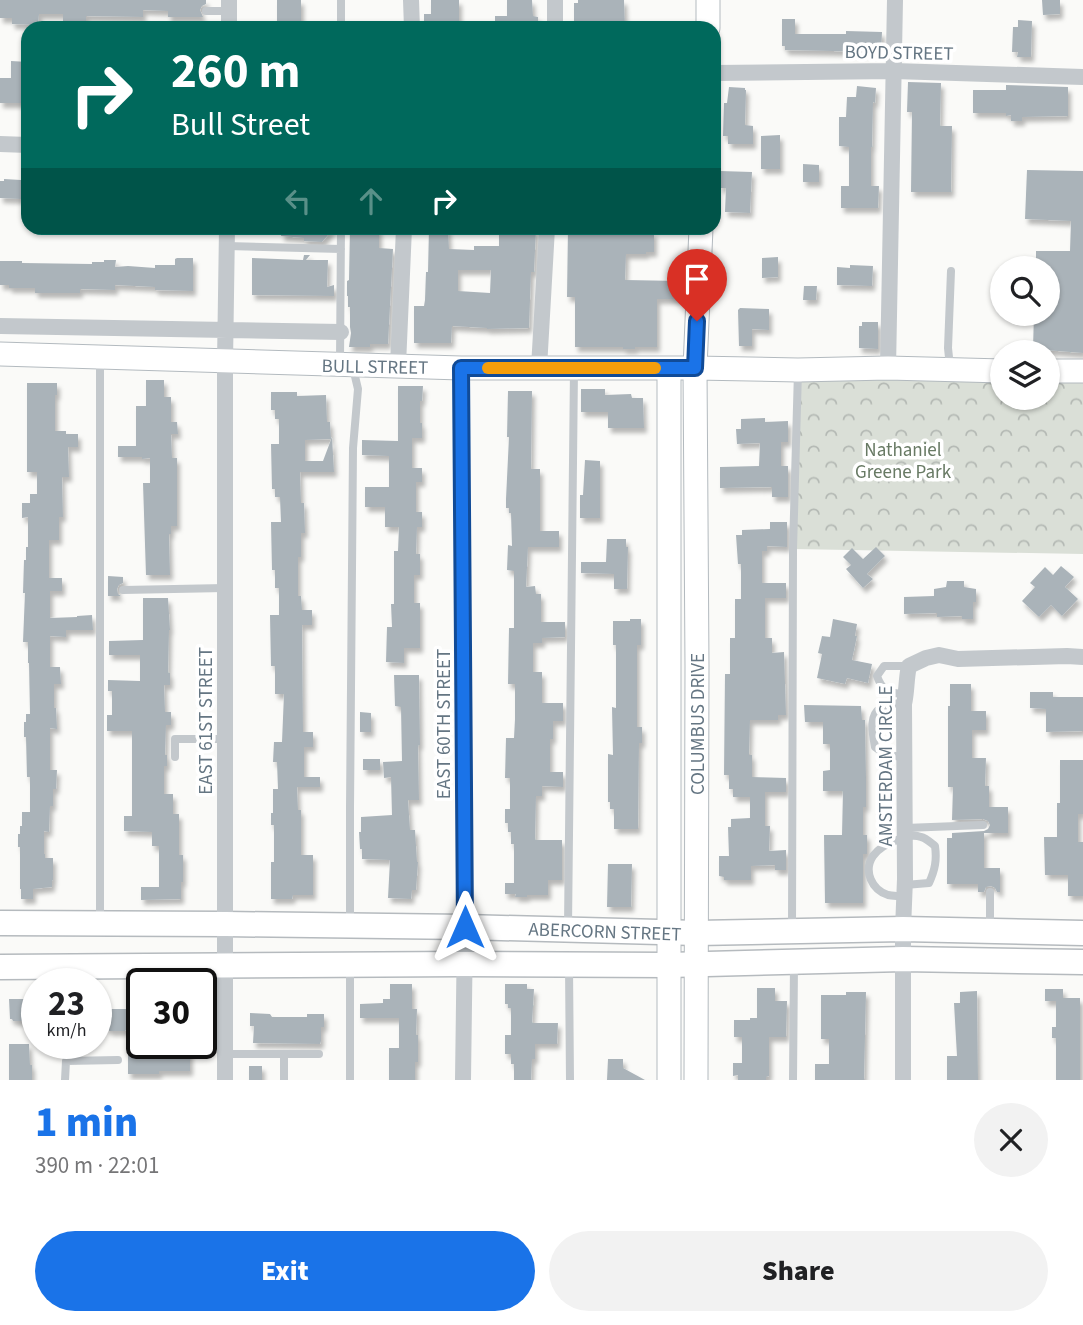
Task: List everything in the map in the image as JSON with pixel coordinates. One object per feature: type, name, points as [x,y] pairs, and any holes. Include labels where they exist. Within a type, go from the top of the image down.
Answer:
[{"type":"main road","name":"ABERCORN STREET","points":[[4,927],[226,924],[668,933],[903,929],[1083,933]]},
{"type":"main road","name":"ABERCORN STREET","points":[[0,967],[669,965],[904,959],[1083,962]]},
{"type":"street","points":[[411,0],[412,21]]},
{"type":"street","points":[[555,0],[555,21]]},
{"type":"street","points":[[708,0],[708,21]]},
{"type":"street","points":[[888,368],[895,0]]},
{"type":"street","name":"BOYD STREET","points":[[721,73],[894,71],[1083,77]]},
{"type":"street","points":[[0,144],[21,145]]},
{"type":"street","name":"EAST 61ST STREET","points":[[225,1080],[227,235]]},
{"type":"street","points":[[398,365],[404,235]]},
{"type":"street","points":[[539,368],[547,235]]},
{"type":"street","name":"COLUMBUS DRIVE","points":[[695,1080],[695,368],[701,235]]},
{"type":"street","points":[[0,326],[341,332]]},
{"type":"street","name":"BULL STREET","points":[[0,354],[461,368],[888,368],[990,371]]},
{"type":"street","name":"EAST 60TH STREET","points":[[461,368],[465,927],[463,1080]]},
{"type":"street","name":"COLUMBUS DRIVE","points":[[669,368],[669,1080]]},
{"type":"street","points":[[1060,371],[1083,371]]},
{"type":"street","name":"AMSTERDAM CIRCLE","points":[[903,1080],[904,757],[905,699],[909,666],[939,655],[958,659],[1083,657]]},
{"type":"lane","points":[[341,0],[341,21]]},
{"type":"lane","points":[[206,11],[229,5]]},
{"type":"lane","points":[[341,235],[341,332],[346,365],[358,389],[353,448],[350,926]]},
{"type":"lane","points":[[227,246],[341,249]]},
{"type":"lane","points":[[951,271],[948,348],[951,370]]},
{"type":"lane","points":[[100,357],[100,924]]},
{"type":"lane","points":[[568,930],[574,368]]},
{"type":"lane","points":[[792,932],[793,549],[798,370]]},
{"type":"lane","points":[[123,590],[226,588]]},
{"type":"lane","points":[[905,699],[886,691],[877,676],[884,666],[909,666]]},
{"type":"lane","points":[[904,757],[886,755],[875,747],[872,728],[874,715],[880,708],[905,699]]},
{"type":"lane","points":[[175,757],[175,739],[226,739]]},
{"type":"lane","points":[[905,832],[922,837],[935,846],[934,873],[929,883],[890,896],[879,891],[870,879],[871,858],[881,847],[905,832],[983,825]]},
{"type":"lane","points":[[990,891],[990,931]]},
{"type":"lane","points":[[793,1080],[794,961]]},
{"type":"lane","points":[[569,965],[570,1080]]},
{"type":"lane","points":[[350,966],[350,1080]]},
{"type":"lane","points":[[225,1054],[319,1054]]},
{"type":"lane","points":[[284,1054],[284,1080]]},
{"type":"lane","points":[[65,1080],[66,1061],[118,1060]]},
{"type":"green space","name":"Nathaniel Greene Park","points":[[798,370],[990,371],[990,410],[1060,410],[1060,371],[1083,371],[1083,554],[793,549]]},
{"type":"building","points":[[0,0],[206,0],[200,10],[203,17],[168,17],[168,11],[143,10],[143,17],[86,16],[86,21],[63,21],[63,14],[39,14],[38,21],[21,21],[21,24],[12,24],[12,18],[0,18]]},
{"type":"building","points":[[277,0],[301,0],[301,21],[277,21]]},
{"type":"building","points":[[431,0],[459,0],[459,21],[424,21],[424,14],[431,14]]},
{"type":"building","points":[[507,0],[532,0],[533,16],[538,17],[538,21],[495,21],[495,16],[507,16]]},
{"type":"building","points":[[578,0],[624,0],[625,21],[574,21],[574,3],[578,3]]},
{"type":"building","points":[[1042,0],[1060,0],[1060,14],[1043,15]]},
{"type":"building","points":[[782,19],[795,19],[795,34],[882,32],[881,52],[785,50],[785,46],[782,46]]},
{"type":"building","points":[[1018,20],[1032,21],[1031,57],[1017,57],[1018,52],[1012,52],[1013,27],[1018,27]]},
{"type":"building","points":[[11,61],[21,62],[21,103],[0,103],[0,78],[11,78]]},
{"type":"building","points":[[908,82],[941,83],[940,126],[952,126],[951,192],[911,192],[912,112],[907,112]]},
{"type":"building","points":[[1006,85],[1068,87],[1068,116],[1022,117],[1022,121],[1011,121],[1011,115],[1006,116],[1006,113],[973,113],[973,90],[1006,90]]},
{"type":"building","points":[[857,86],[876,88],[875,103],[873,102],[871,186],[879,186],[878,208],[841,208],[841,186],[849,186],[849,147],[839,146],[839,117],[846,117],[847,97],[856,97]]},
{"type":"building","points":[[729,87],[746,90],[745,125],[753,126],[753,144],[728,144],[728,136],[723,136],[724,103],[727,103]]},
{"type":"building","points":[[780,135],[780,169],[761,169],[761,136]]},
{"type":"building","points":[[803,164],[819,165],[819,182],[803,182]]},
{"type":"building","points":[[1027,170],[1083,171],[1083,353],[1060,351],[1060,340],[1033,340],[1034,326],[1060,326],[1060,256],[1036,256],[1036,251],[1070,251],[1071,221],[1025,219]]},
{"type":"building","points":[[721,171],[752,172],[750,213],[725,212],[726,188],[721,188]]},
{"type":"building","points":[[21,180],[21,199],[0,198],[0,181]]},
{"type":"building","points":[[281,235],[328,235],[322,242]]},
{"type":"building","points":[[350,235],[379,235],[379,248],[393,249],[388,344],[349,347]]},
{"type":"building","points":[[429,235],[448,235],[449,249],[474,250],[474,246],[499,246],[499,235],[536,235],[529,328],[452,326],[451,343],[414,343],[414,306],[424,306]],"holes":[[[458,270],[491,270],[490,293],[458,291]]]},
{"type":"building","points":[[568,235],[654,235],[654,252],[626,254],[625,280],[680,281],[680,299],[657,299],[657,347],[575,347],[575,297],[567,297]]},
{"type":"building","points":[[304,255],[310,255],[306,260],[328,260],[327,287],[334,285],[334,296],[252,295],[252,258],[303,260]]},
{"type":"building","points":[[778,257],[778,277],[762,278],[762,258]]},
{"type":"building","points":[[177,258],[193,258],[193,291],[115,285],[115,290],[80,289],[80,293],[35,293],[35,288],[9,288],[9,285],[0,285],[0,261],[92,264],[116,260],[115,267],[155,268],[155,265],[175,265]]},
{"type":"building","points":[[850,265],[873,266],[872,286],[837,285],[837,267],[850,268]]},
{"type":"building","points":[[804,286],[817,286],[816,300],[803,300]]},
{"type":"building","points":[[740,308],[769,309],[769,330],[752,329],[752,346],[739,346]]},
{"type":"building","points":[[862,322],[878,322],[878,349],[859,348],[859,326],[862,326]]},
{"type":"building","points":[[146,380],[164,380],[164,397],[171,397],[171,422],[177,422],[178,434],[171,434],[172,458],[177,458],[177,526],[171,526],[169,534],[170,575],[146,575],[143,483],[150,483],[150,458],[118,457],[118,446],[136,446],[136,406],[146,406]]},
{"type":"building","points":[[27,383],[57,383],[55,431],[78,434],[78,447],[68,447],[69,477],[62,477],[63,517],[59,517],[59,540],[49,540],[49,578],[62,578],[62,591],[50,591],[50,618],[92,615],[93,630],[66,630],[66,637],[50,636],[50,667],[60,667],[61,684],[54,684],[57,729],[50,728],[50,770],[57,770],[56,789],[53,789],[53,806],[50,806],[49,832],[44,831],[44,854],[45,858],[53,858],[53,880],[52,887],[33,889],[33,899],[21,899],[18,834],[22,826],[22,812],[30,812],[30,777],[27,777],[24,737],[26,714],[30,714],[29,663],[28,642],[23,642],[24,560],[28,547],[28,517],[22,518],[22,503],[30,503],[30,494],[37,494],[37,472],[27,472]]},
{"type":"building","points":[[398,386],[423,386],[420,401],[422,438],[412,438],[412,468],[422,468],[422,482],[416,482],[416,512],[422,512],[422,527],[417,527],[416,554],[420,554],[420,575],[414,575],[414,603],[420,603],[420,648],[404,648],[404,663],[386,662],[387,627],[392,627],[391,604],[394,604],[394,551],[398,551],[399,527],[385,527],[385,507],[365,507],[365,487],[389,487],[389,456],[362,455],[362,440],[398,441]]},
{"type":"building","points":[[581,389],[605,389],[605,395],[631,394],[632,398],[643,398],[644,428],[608,428],[608,412],[581,412]]},
{"type":"building","points":[[508,391],[532,391],[531,469],[540,469],[540,531],[559,531],[559,547],[528,547],[526,587],[535,586],[536,594],[541,594],[541,622],[565,622],[565,637],[542,638],[542,643],[533,643],[533,672],[542,672],[542,703],[563,703],[563,721],[553,721],[550,772],[563,772],[563,787],[542,786],[542,796],[536,796],[535,840],[562,840],[562,880],[548,880],[548,895],[527,897],[505,894],[505,883],[514,883],[514,844],[511,844],[508,823],[505,823],[505,809],[510,809],[510,778],[505,778],[506,738],[514,738],[515,719],[515,684],[508,684],[509,628],[514,628],[514,571],[507,570],[508,545],[512,546],[511,513],[509,508],[506,508]]},
{"type":"building","points":[[271,392],[297,392],[297,396],[326,395],[331,439],[305,440],[305,461],[323,461],[332,437],[334,472],[300,472],[305,533],[301,533],[301,557],[298,557],[298,596],[301,596],[302,610],[312,610],[312,625],[302,625],[303,732],[313,732],[313,747],[304,747],[304,777],[320,777],[320,787],[297,787],[298,810],[301,810],[301,855],[313,855],[313,895],[293,895],[292,899],[271,899],[274,825],[271,825],[271,813],[273,789],[278,789],[277,762],[273,762],[274,742],[282,742],[284,694],[275,694],[275,666],[271,666],[270,615],[279,615],[279,588],[275,588],[275,570],[272,570],[271,522],[281,522],[280,497],[275,497],[275,489],[272,489],[271,444],[279,444],[279,419],[275,419],[275,410],[271,410]]},
{"type":"building","points":[[765,418],[765,422],[788,421],[788,442],[781,442],[781,466],[788,466],[788,497],[772,497],[772,487],[720,488],[720,467],[759,466],[760,443],[737,444],[736,429],[741,429],[741,419]]},
{"type":"building","points":[[585,460],[600,461],[600,518],[580,518]]},
{"type":"building","points":[[770,522],[787,522],[787,547],[767,546],[767,551],[762,551],[762,583],[786,583],[786,598],[765,598],[765,638],[772,638],[772,653],[784,652],[786,715],[778,715],[778,720],[750,720],[749,755],[752,755],[752,777],[786,778],[786,792],[765,792],[765,826],[770,826],[769,851],[786,850],[786,870],[775,870],[775,865],[751,866],[751,880],[724,880],[724,877],[719,876],[719,856],[729,856],[728,827],[731,827],[731,819],[750,818],[750,797],[733,797],[733,789],[729,789],[729,775],[724,775],[725,674],[730,674],[730,638],[735,638],[735,599],[741,599],[741,564],[738,564],[736,535],[742,535],[742,530],[770,529]]},
{"type":"building","points":[[607,539],[626,539],[627,589],[614,589],[614,574],[581,573],[581,562],[606,562]]},
{"type":"building","points":[[876,547],[885,556],[867,574],[873,579],[863,588],[846,569],[851,565],[843,557],[852,548],[863,559]]},
{"type":"building","points":[[1061,566],[1074,577],[1065,587],[1078,599],[1062,616],[1051,605],[1039,617],[1022,601],[1035,587],[1030,583],[1045,567],[1053,575]]},
{"type":"building","points":[[108,576],[123,577],[123,583],[117,589],[121,596],[108,596]]},
{"type":"building","points":[[947,581],[964,581],[964,587],[976,589],[973,619],[962,619],[962,616],[937,617],[937,613],[904,614],[904,597],[934,596],[934,589],[946,587]]},
{"type":"building","points":[[143,598],[168,598],[170,685],[164,685],[165,712],[171,712],[171,725],[166,725],[167,766],[164,766],[164,794],[173,794],[173,814],[179,814],[179,855],[183,855],[181,899],[141,900],[141,887],[159,887],[159,846],[152,846],[152,832],[124,831],[124,816],[132,816],[132,731],[107,731],[107,715],[112,715],[112,691],[108,691],[108,680],[140,681],[140,655],[109,655],[109,641],[143,640]]},
{"type":"building","points":[[641,619],[641,645],[637,645],[637,727],[642,727],[642,743],[639,743],[638,829],[614,829],[614,809],[610,809],[608,802],[608,754],[613,755],[612,707],[616,708],[616,645],[613,645],[613,621]]},
{"type":"building","points":[[833,619],[857,624],[852,660],[872,664],[868,683],[847,678],[845,684],[817,678],[822,654],[818,653],[822,636],[830,637]]},
{"type":"building","points":[[394,675],[419,675],[419,800],[408,800],[410,830],[415,830],[418,862],[416,890],[412,890],[411,899],[388,898],[390,860],[362,859],[360,849],[361,817],[392,815],[391,777],[384,778],[383,762],[402,761],[401,707],[395,706]]},
{"type":"building","points":[[950,684],[971,684],[971,711],[986,711],[986,730],[972,730],[972,758],[986,758],[985,786],[989,786],[989,807],[1008,807],[1008,833],[984,833],[984,868],[1000,868],[1000,892],[991,886],[986,887],[984,892],[978,892],[978,884],[947,884],[947,838],[952,838],[952,833],[984,831],[990,825],[983,819],[952,820],[953,787],[948,787]]},
{"type":"building","points":[[1030,692],[1053,692],[1053,697],[1083,697],[1083,731],[1046,732],[1046,709],[1030,708]]},
{"type":"building","points":[[804,705],[861,706],[862,720],[865,720],[866,778],[863,835],[867,835],[867,854],[863,854],[863,903],[825,903],[824,835],[842,835],[843,791],[823,791],[823,771],[830,770],[830,744],[823,744],[823,722],[805,722]]},
{"type":"building","points":[[360,712],[371,713],[371,732],[360,732]]},
{"type":"building","points":[[363,759],[380,759],[380,770],[363,770]]},
{"type":"building","points":[[1060,760],[1083,760],[1083,814],[1078,814],[1078,842],[1083,842],[1083,896],[1068,896],[1068,875],[1045,875],[1044,837],[1057,837]]},
{"type":"building","points":[[608,864],[632,864],[631,907],[607,907]]},
{"type":"building","points":[[390,984],[412,984],[412,1009],[417,1009],[418,1035],[415,1080],[389,1080],[389,1048],[399,1048],[399,1018],[360,1018],[360,1004],[383,1003],[383,999],[390,999]]},
{"type":"building","points":[[505,984],[527,984],[527,989],[534,989],[532,1023],[558,1023],[557,1044],[535,1044],[531,1080],[514,1080],[511,1054],[505,1054],[505,1035],[511,1035],[511,1008],[505,1004]]},
{"type":"building","points":[[757,988],[775,988],[775,1001],[787,1001],[786,1037],[769,1037],[769,1076],[766,1080],[738,1080],[738,1075],[733,1076],[733,1063],[742,1063],[742,1037],[734,1037],[734,1020],[757,1018]]},
{"type":"building","points":[[1045,989],[1063,989],[1063,998],[1080,998],[1080,1080],[1056,1080],[1056,1038],[1052,1038],[1052,1027],[1056,1027],[1056,1001],[1045,1001]]},
{"type":"building","points":[[977,991],[978,1080],[947,1080],[947,1056],[957,1056],[954,1003],[960,1003],[960,992]]},
{"type":"building","points":[[846,992],[866,992],[864,1080],[815,1080],[815,1064],[829,1064],[829,1039],[821,1039],[821,995],[846,995]]},
{"type":"building","points":[[9,999],[21,999],[21,1021],[10,1019]]},
{"type":"building","points":[[112,1009],[126,1009],[125,1031],[112,1031]]},
{"type":"building","points":[[250,1013],[270,1014],[272,1017],[324,1014],[320,1044],[253,1043],[254,1026],[250,1026]]},
{"type":"building","points":[[9,1044],[21,1044],[21,1059],[30,1059],[32,1065],[32,1080],[9,1080]]},
{"type":"building","points":[[128,1059],[190,1059],[190,1071],[128,1074]]},
{"type":"building","points":[[608,1059],[623,1059],[623,1068],[645,1080],[607,1080]]},
{"type":"building","points":[[249,1066],[262,1066],[262,1080],[249,1080]]},
{"type":"slow traffic","points":[[488,368],[655,368]]},
{"type":"route","points":[[465,927],[461,368],[695,368],[697,321]]}]
